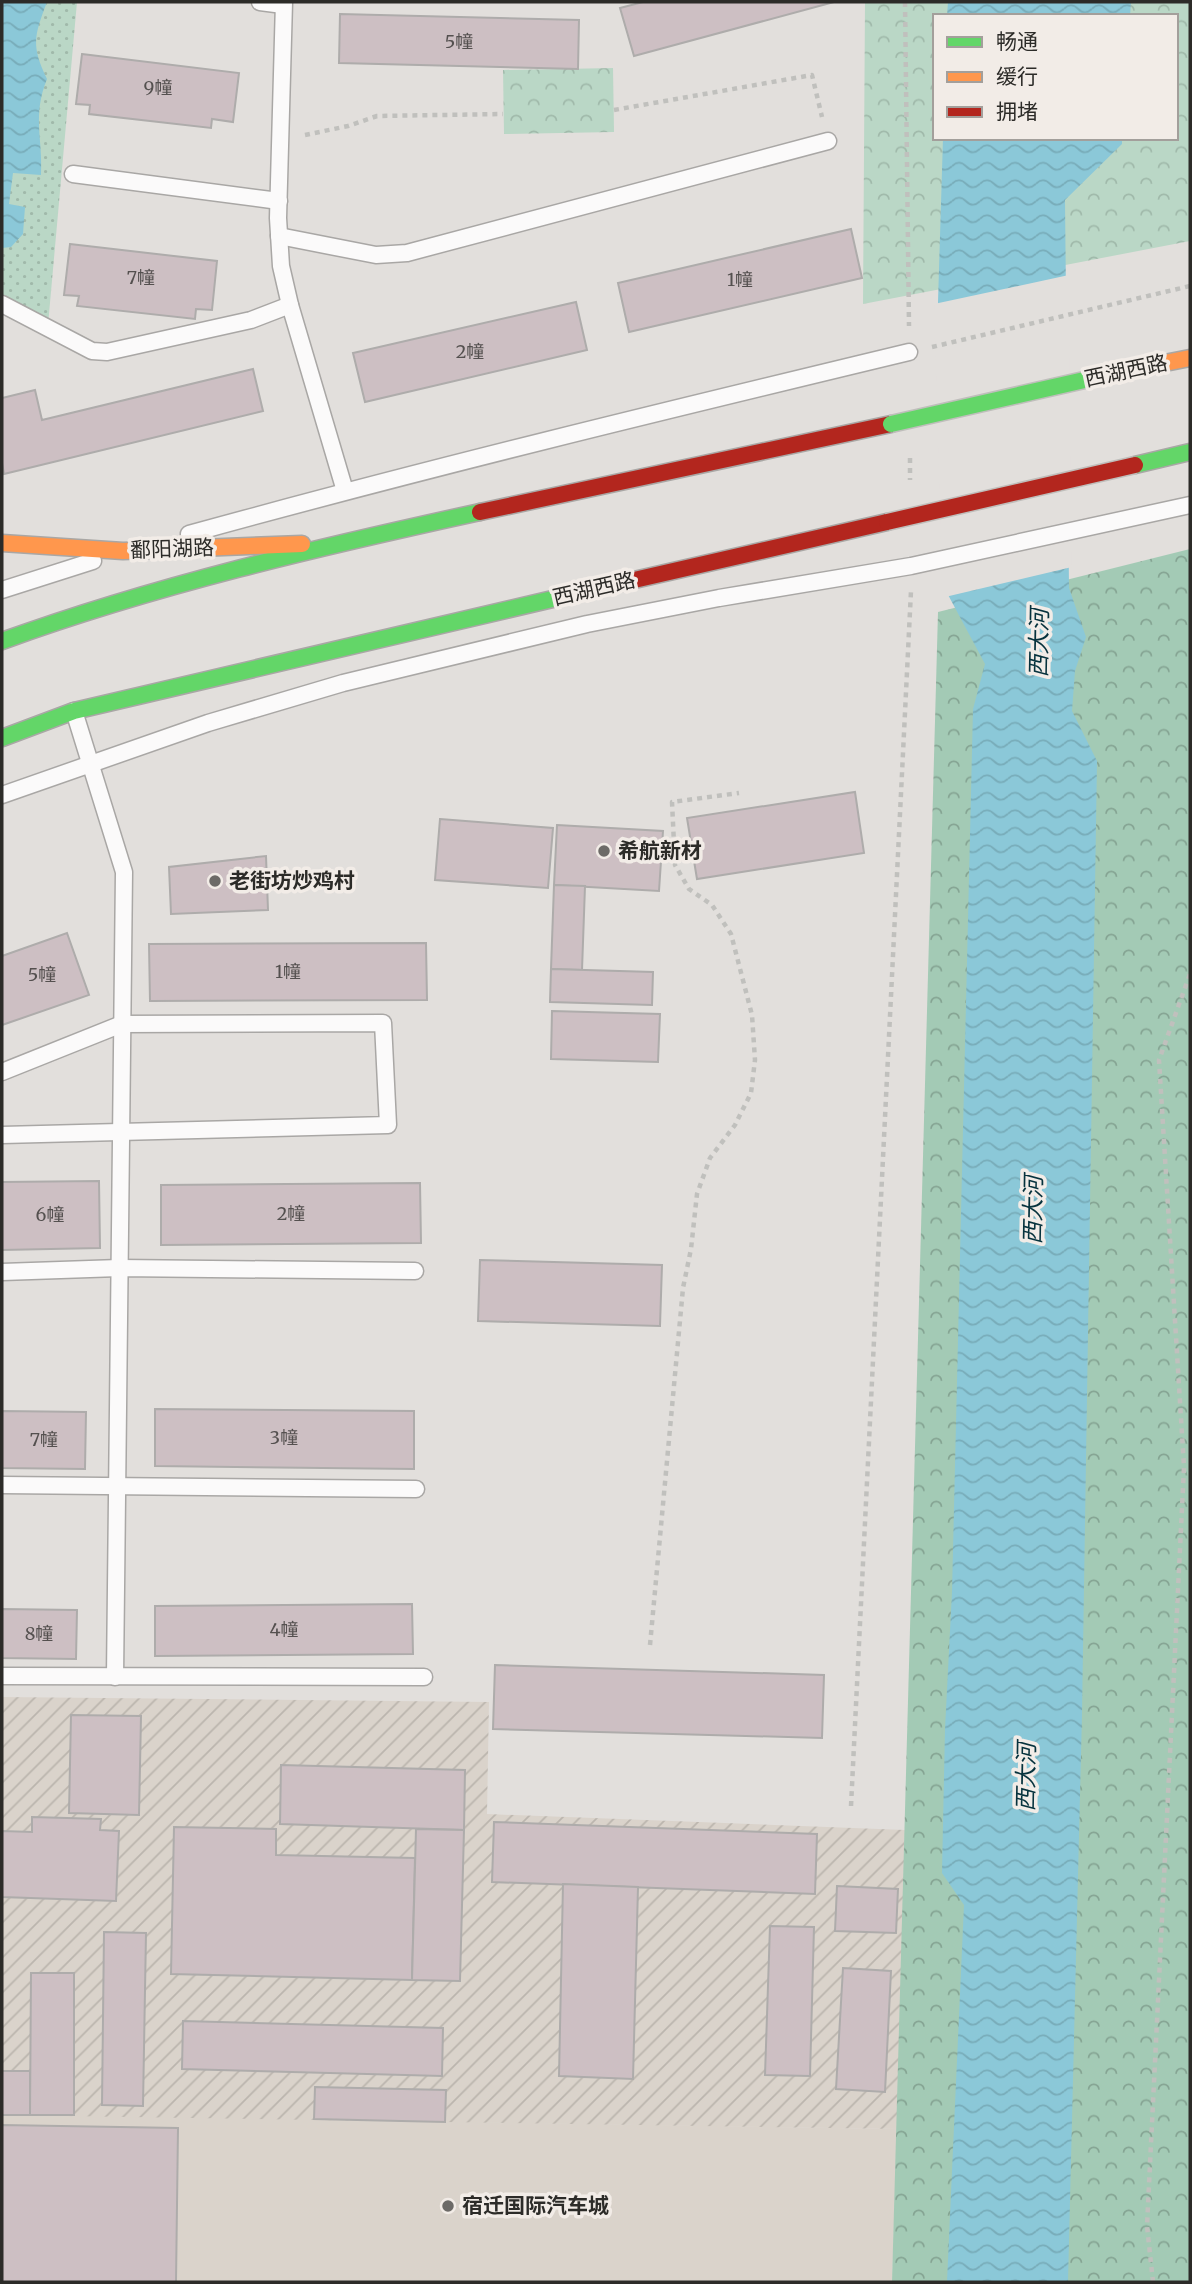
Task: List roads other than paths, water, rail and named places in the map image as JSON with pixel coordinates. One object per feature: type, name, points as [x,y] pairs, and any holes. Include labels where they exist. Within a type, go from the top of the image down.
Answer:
[{"type":"main road","name":"西湖西路","points":[[2,641],[76,616],[342,542],[1190,358]]},
{"type":"main road","name":"西湖西路","points":[[2,738],[74,711],[1190,452]]},
{"type":"main road","name":"鄱阳湖路","points":[[2,543],[128,551],[342,542]]},
{"type":"lane","points":[[260,2],[284,3],[279,201],[281,266],[345,491]]},
{"type":"lane","points":[[279,236],[376,255],[407,253],[828,141]]},
{"type":"lane","points":[[73,174],[279,201]]},
{"type":"lane","points":[[2,304],[92,351],[107,352],[251,320],[290,305]]},
{"type":"lane","points":[[2,590],[128,551],[345,491],[909,352]]},
{"type":"lane","points":[[2,794],[208,723],[383,673],[587,624],[719,598],[912,566],[1190,505]]},
{"type":"lane","points":[[74,711],[124,872],[115,1677]]},
{"type":"lane","points":[[2,1072],[122,1024],[383,1024],[388,1125],[2,1135]]},
{"type":"lane","points":[[2,1272],[119,1268],[415,1271]]},
{"type":"lane","points":[[2,1485],[416,1489]]},
{"type":"lane","points":[[2,1676],[424,1677]]},
{"type":"water","points":[[2,2],[47,2],[36,41],[38,58],[47,79],[39,116],[41,175],[13,173],[9,204],[25,207],[23,234],[11,247],[2,248]]},
{"type":"water","points":[[948,2],[1131,2],[1130,14],[947,14]]},
{"type":"water","name":"西大河","points":[[943,140],[1122,140],[1122,144],[1065,200],[1069,588],[1086,637],[1075,671],[1072,711],[1097,761],[1082,1714],[1068,2282],[947,2282],[964,1905],[942,1873],[945,1729],[952,1592],[973,709],[985,664],[946,591],[938,302]]},
{"type":"place","name":"希航新材","points":[[604,851]]},
{"type":"place","name":"老街坊炒鸡村","points":[[215,881]]},
{"type":"place","name":"宿迁国际汽车城","points":[[448,2206]]}]
